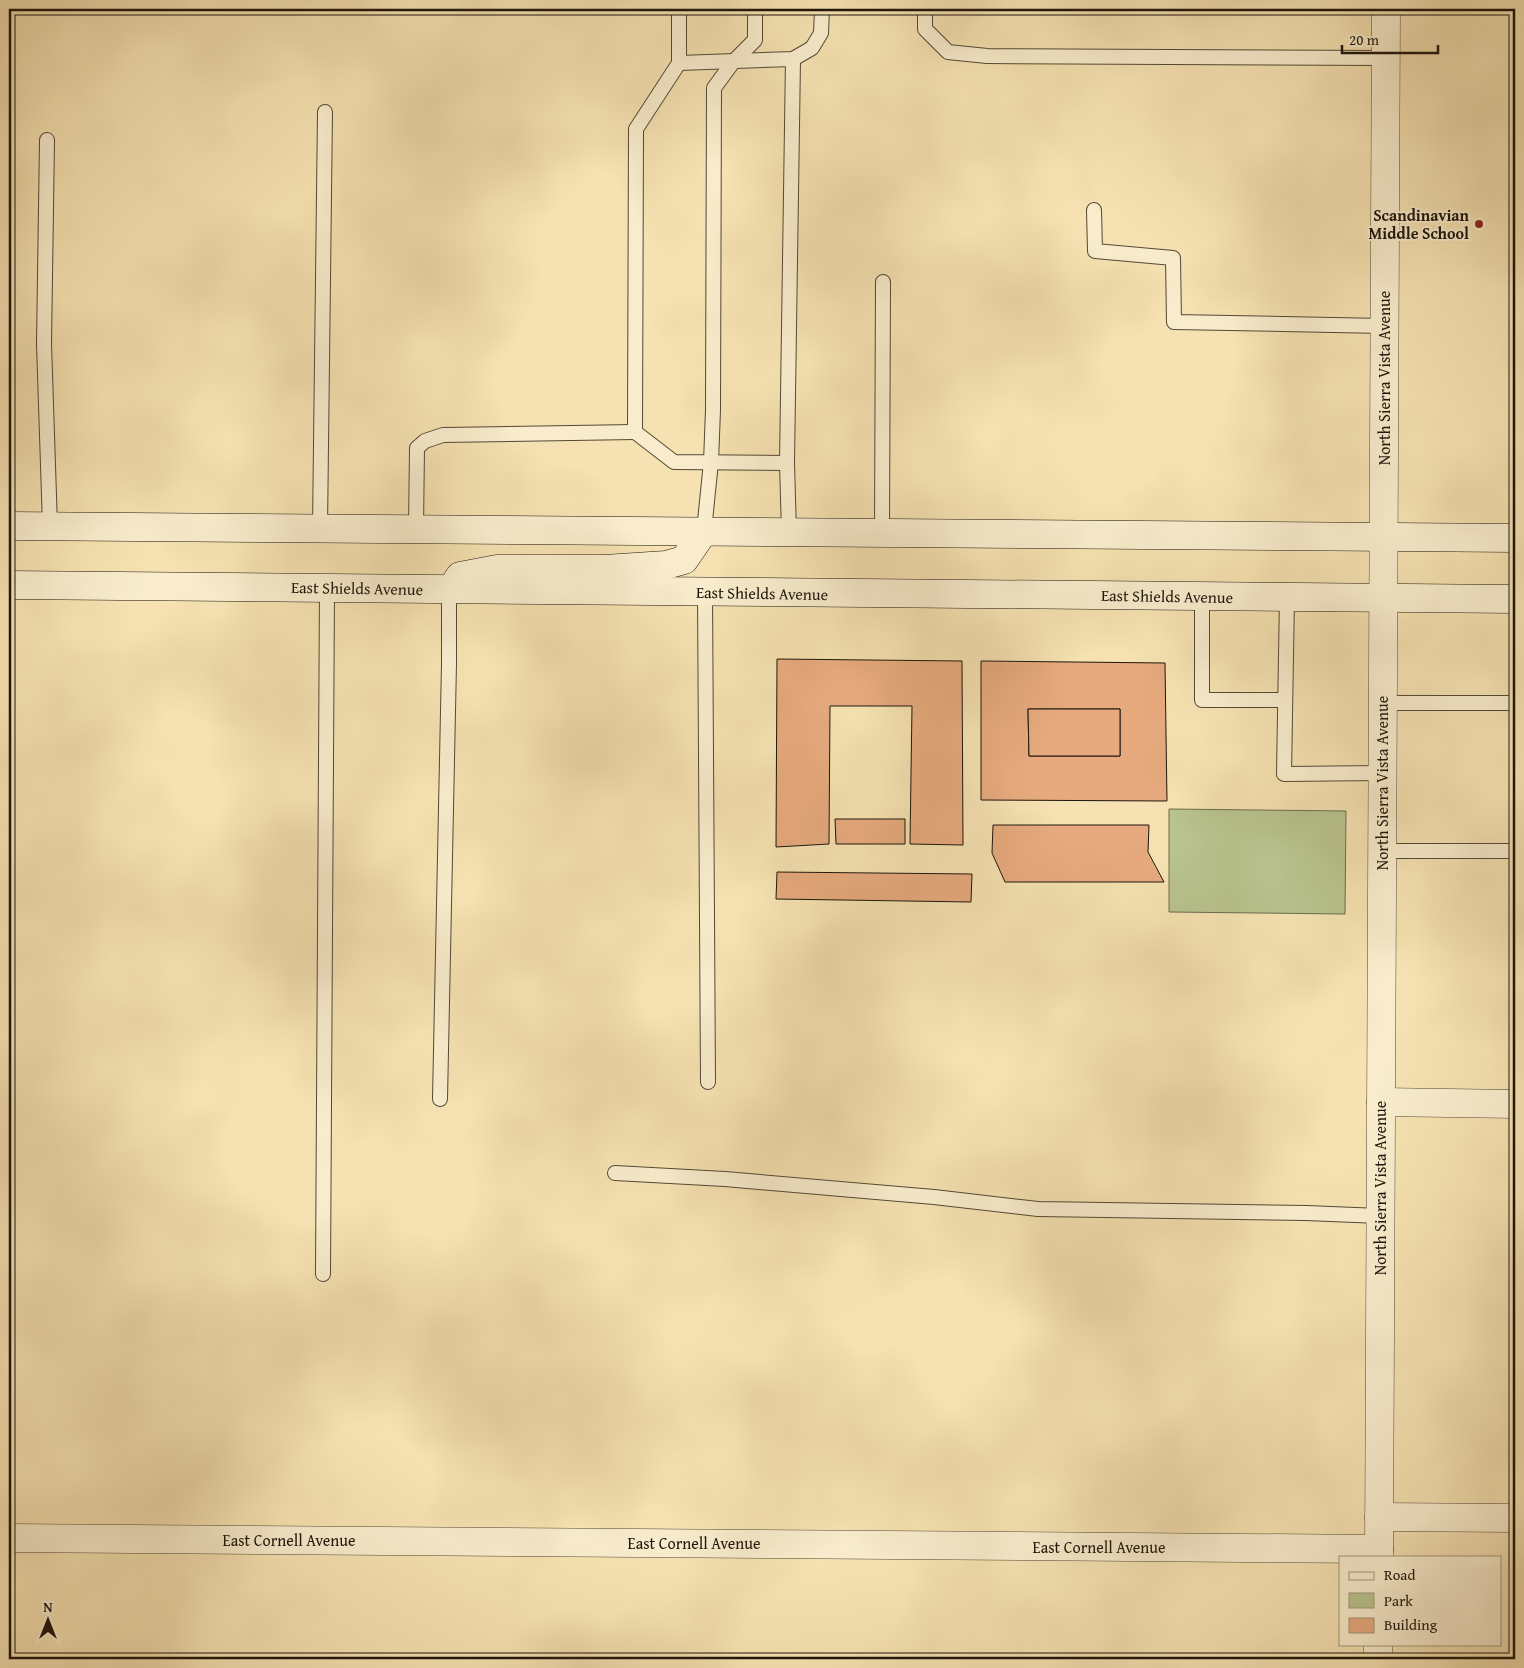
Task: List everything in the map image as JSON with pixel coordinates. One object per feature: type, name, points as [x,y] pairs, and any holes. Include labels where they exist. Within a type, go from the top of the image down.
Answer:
[{"type":"main road","name":"North Sierra Vista Avenue","points":[[1379,1553],[1386,9]]},
{"type":"main road","points":[[9,526],[1515,538]]},
{"type":"main road","points":[[450,589],[460,576],[497,570],[605,570],[666,565],[684,560],[704,531]]},
{"type":"main road","name":"East Shields Avenue","points":[[9,585],[1515,599]]},
{"type":"main road","points":[[1381,1102],[1515,1104]]},
{"type":"main road","points":[[1379,1517],[1515,1518]]},
{"type":"main road","name":"East Cornell Avenue","points":[[9,1538],[1379,1553]]},
{"type":"main road","points":[[1378,1646],[1378,1659]]},
{"type":"lane","points":[[635,432],[636,129],[679,63],[679,9]]},
{"type":"lane","points":[[704,531],[711,462],[713,410],[714,88],[733,62],[755,40],[755,9]]},
{"type":"lane","points":[[679,63],[792,59],[812,48],[821,32],[822,9]]},
{"type":"lane","points":[[925,9],[925,29],[948,52],[987,56],[1385,58]]},
{"type":"lane","points":[[789,532],[787,463],[792,59]]},
{"type":"lane","points":[[320,528],[325,112]]},
{"type":"lane","points":[[47,140],[44,344],[50,526]]},
{"type":"lane","points":[[1094,210],[1094,251],[1173,258],[1174,322],[1384,326]]},
{"type":"lane","points":[[882,532],[883,282]]},
{"type":"lane","points":[[416,529],[417,448],[425,441],[443,435],[635,432],[674,462],[787,463]]},
{"type":"lane","points":[[323,1274],[327,588]]},
{"type":"lane","points":[[440,1099],[450,589]]},
{"type":"lane","points":[[705,592],[708,1082]]},
{"type":"lane","points":[[1202,597],[1202,700],[1284,700]]},
{"type":"lane","points":[[1286,597],[1284,774],[1382,773]]},
{"type":"lane","points":[[1382,703],[1515,704]]},
{"type":"lane","points":[[1382,851],[1515,851]]},
{"type":"lane","points":[[615,1173],[735,1180],[934,1197],[1038,1209],[1380,1216]]},
{"type":"green space","points":[[1169,809],[1346,811],[1345,914],[1169,912]]},
{"type":"building","points":[[777,659],[962,661],[963,845],[910,844],[912,706],[830,706],[829,844],[776,847]]},
{"type":"building","points":[[981,661],[1165,663],[1167,801],[981,800]],"holes":[[[1028,709],[1120,709],[1120,756],[1029,756]]]},
{"type":"building","points":[[1028,709],[1120,709],[1120,756],[1029,756]]},
{"type":"building","points":[[835,819],[905,819],[905,844],[836,844]]},
{"type":"building","points":[[993,825],[1149,825],[1148,852],[1164,882],[1005,882],[992,853]]},
{"type":"building","points":[[777,872],[972,874],[971,902],[776,899]]},
{"type":"place","name":"Scandinavian Middle School","points":[[1479,224]]}]
